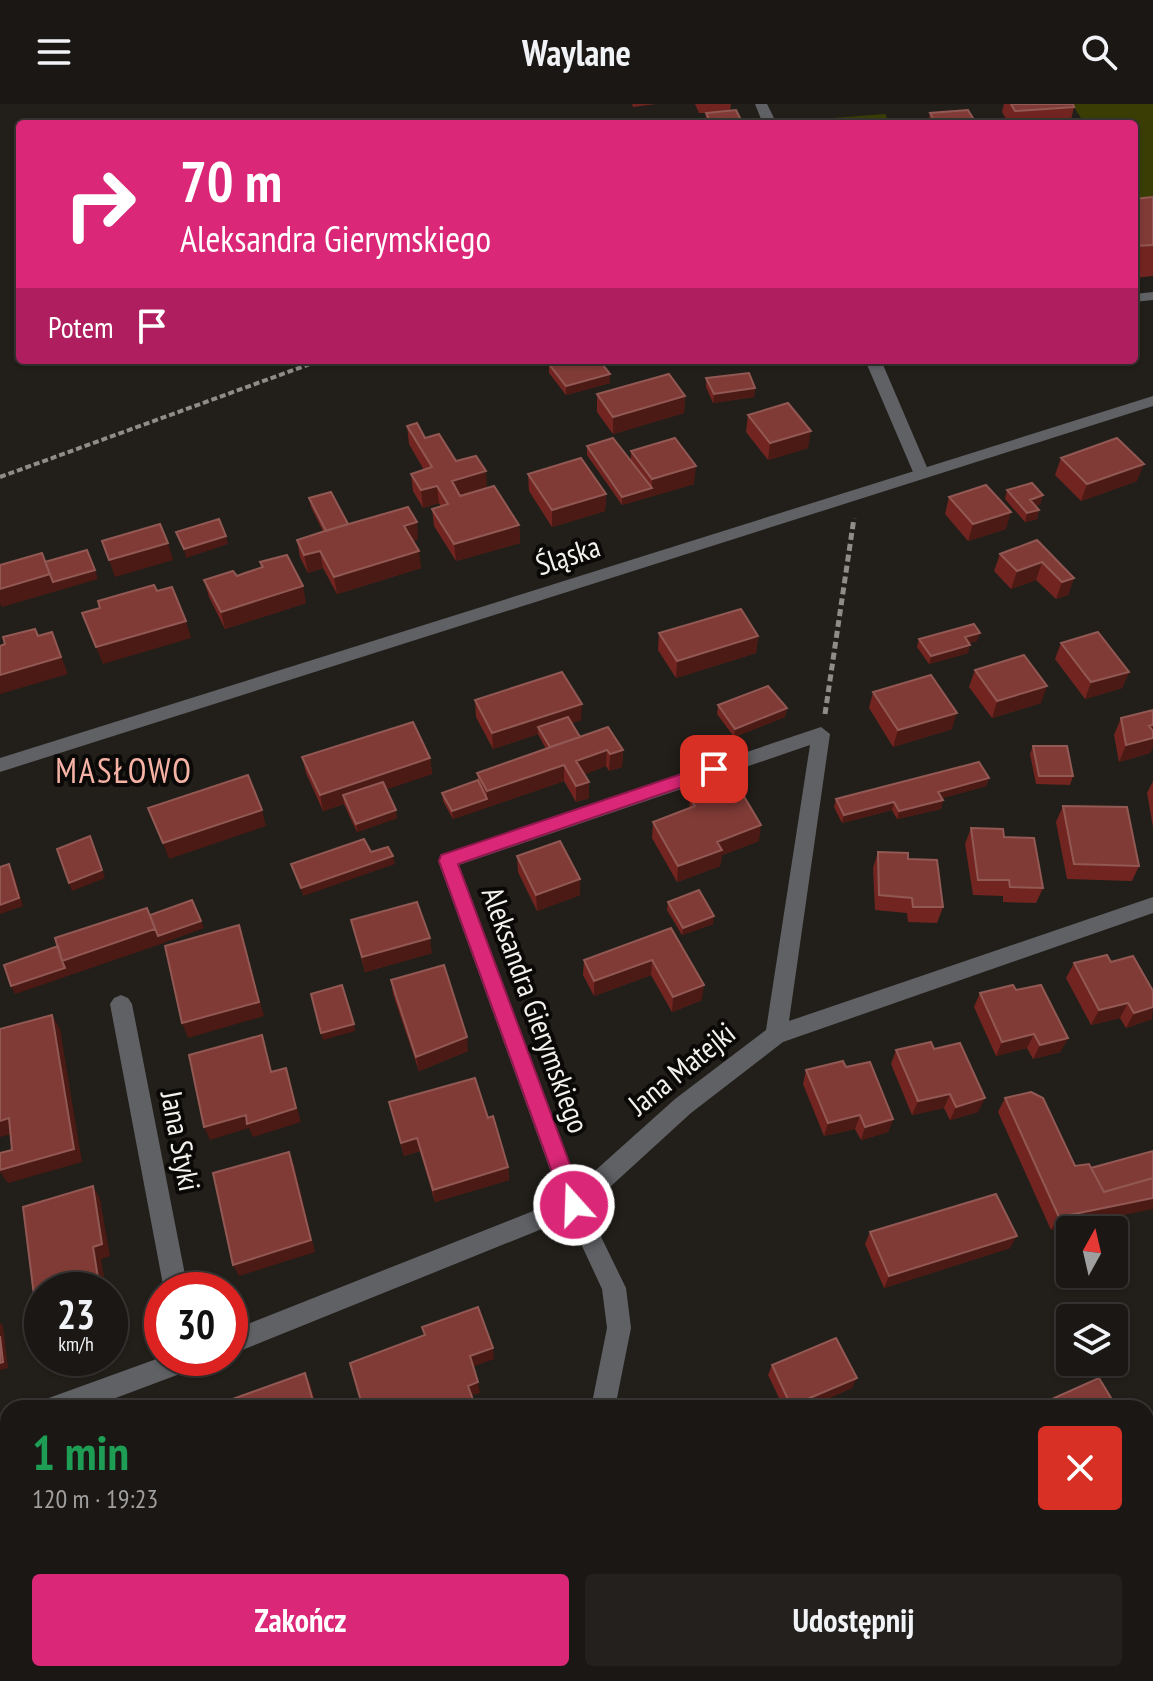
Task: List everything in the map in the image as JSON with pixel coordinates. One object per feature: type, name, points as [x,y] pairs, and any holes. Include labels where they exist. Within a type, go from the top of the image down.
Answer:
[{"type":"street","points":[[875,364],[921,472]]},
{"type":"street","name":"Śląska","points":[[0,765],[1153,401]]},
{"type":"street","points":[[776,1035],[821,734]]},
{"type":"street","name":"Aleksandra Gierymskiego","points":[[574,1205],[448,861],[821,734]]},
{"type":"street","name":"Jana Matejki","points":[[248,1336],[574,1205],[683,1106],[776,1035],[1153,905]]},
{"type":"street","name":"Jana Styki","points":[[121,1004],[173,1272]]},
{"type":"street","points":[[574,1205],[614,1288],[619,1328],[605,1400]]},
{"type":"street","points":[[77,1400],[144,1375]]},
{"type":"path","points":[[0,477],[310,364]]},
{"type":"path","points":[[821,734],[855,512],[842,515]]},
{"type":"green space","points":[[1072,104],[1153,104],[1153,216],[1138,217],[1138,120],[1082,120]]},
{"type":"green space","points":[[885,114],[888,120],[808,120]]},
{"type":"building","points":[[1011,104],[1073,104],[1074,107],[1015,111]]},
{"type":"building","points":[[736,110],[741,120],[710,120],[706,113]]},
{"type":"building","points":[[968,110],[974,120],[934,120],[930,113]]},
{"type":"building","points":[[1153,197],[1153,245],[1138,246],[1138,199]]},
{"type":"building","points":[[549,364],[602,364],[610,374],[566,386]]},
{"type":"building","points":[[749,373],[755,388],[714,394],[706,378]]},
{"type":"building","points":[[669,374],[685,396],[613,417],[597,394]]},
{"type":"building","points":[[788,403],[811,431],[770,443],[748,415]]},
{"type":"building","points":[[417,423],[425,438],[439,434],[456,461],[476,456],[486,471],[452,481],[460,496],[494,486],[519,525],[454,544],[432,509],[448,504],[437,486],[421,490],[411,474],[432,467],[407,426]]},
{"type":"building","points":[[613,438],[652,488],[622,497],[587,446]]},
{"type":"building","points":[[675,438],[696,466],[652,479],[631,451]]},
{"type":"building","points":[[1117,438],[1144,464],[1087,484],[1061,458]]},
{"type":"building","points":[[581,458],[606,494],[552,510],[528,474]]},
{"type":"building","points":[[1032,483],[1043,495],[1030,500],[1039,510],[1027,513],[1007,490]]},
{"type":"building","points":[[986,485],[1011,512],[973,524],[949,497]]},
{"type":"building","points":[[331,492],[348,524],[326,531],[309,498]]},
{"type":"building","points":[[408,507],[417,522],[404,526],[419,551],[334,577],[320,551],[304,555],[297,540],[328,530]]},
{"type":"building","points":[[219,519],[226,536],[184,549],[176,532]]},
{"type":"building","points":[[160,524],[168,543],[109,560],[102,541]]},
{"type":"building","points":[[1037,540],[1074,578],[1062,582],[1042,562],[1017,571],[1000,554]]},
{"type":"building","points":[[87,550],[95,570],[53,582],[45,562]]},
{"type":"building","points":[[42,553],[50,574],[0,589],[0,565]]},
{"type":"building","points":[[287,555],[303,586],[221,612],[204,580],[233,571],[237,576],[263,567],[260,562]]},
{"type":"building","points":[[154,585],[157,591],[172,587],[186,621],[96,647],[82,613],[100,608],[98,601]]},
{"type":"building","points":[[741,609],[758,636],[677,661],[659,633]]},
{"type":"building","points":[[974,624],[980,633],[965,637],[970,645],[931,656],[919,639]]},
{"type":"building","points":[[35,629],[38,636],[52,632],[61,657],[0,675],[0,646],[5,644],[3,637]]},
{"type":"building","points":[[1098,632],[1129,672],[1091,682],[1061,643]]},
{"type":"building","points":[[1024,655],[1047,686],[997,701],[975,670]]},
{"type":"building","points":[[562,672],[582,704],[492,733],[475,700]]},
{"type":"building","points":[[931,675],[957,713],[898,730],[873,692]]},
{"type":"building","points":[[768,686],[787,708],[735,729],[718,705]]},
{"type":"building","points":[[1153,710],[1153,725],[1149,726],[1153,738],[1126,745],[1121,718]]},
{"type":"building","points":[[568,717],[580,737],[550,747],[538,727]]},
{"type":"building","points":[[413,722],[430,758],[320,795],[302,757]]},
{"type":"building","points":[[608,727],[623,750],[610,754],[607,750],[576,761],[589,782],[576,786],[564,765],[487,791],[477,773]]},
{"type":"building","points":[[1033,746],[1067,746],[1073,776],[1039,776]]},
{"type":"building","points":[[979,762],[989,778],[938,792],[943,800],[899,811],[894,802],[844,815],[836,799]]},
{"type":"building","points":[[248,775],[262,810],[163,843],[148,808]]},
{"type":"building","points":[[478,780],[487,799],[452,811],[442,793]]},
{"type":"building","points":[[383,782],[396,810],[356,824],[343,795]]},
{"type":"building","points":[[736,783],[761,825],[717,842],[722,850],[678,866],[653,822],[695,806],[690,798]]},
{"type":"building","points":[[1063,806],[1127,807],[1139,866],[1074,864]]},
{"type":"building","points":[[971,828],[1003,829],[1004,837],[1034,838],[1043,888],[1010,887],[1009,880],[978,880]]},
{"type":"building","points":[[90,836],[102,870],[69,883],[57,849]]},
{"type":"building","points":[[364,839],[371,852],[388,847],[393,856],[301,888],[291,864]]},
{"type":"building","points":[[560,841],[580,879],[536,895],[517,856]]},
{"type":"building","points":[[878,852],[908,853],[908,859],[937,860],[943,907],[913,907],[912,898],[879,895]]},
{"type":"building","points":[[9,864],[19,898],[0,905],[0,867]]},
{"type":"building","points":[[699,890],[714,916],[683,928],[668,902]]},
{"type":"building","points":[[192,900],[201,921],[158,936],[150,915]]},
{"type":"building","points":[[417,902],[430,938],[362,957],[351,920]]},
{"type":"building","points":[[147,908],[155,929],[62,961],[55,938]]},
{"type":"building","points":[[239,925],[259,1002],[182,1023],[165,946]]},
{"type":"building","points":[[671,928],[704,985],[673,997],[652,960],[594,981],[584,960]]},
{"type":"building","points":[[58,946],[65,968],[11,986],[4,965]]},
{"type":"building","points":[[1107,955],[1111,962],[1133,956],[1153,991],[1153,1007],[1134,1013],[1128,1003],[1099,1010],[1074,963]]},
{"type":"building","points":[[444,965],[467,1037],[416,1057],[391,980]]},
{"type":"building","points":[[342,985],[354,1024],[321,1033],[311,994]]},
{"type":"building","points":[[1013,985],[1016,990],[1041,985],[1068,1038],[1040,1045],[1034,1034],[1002,1042],[980,993]]},
{"type":"building","points":[[52,1015],[74,1149],[0,1170],[0,1153],[12,1150],[9,1118],[0,1121],[0,1029]]},
{"type":"building","points":[[262,1035],[271,1072],[286,1068],[296,1108],[247,1124],[246,1115],[204,1127],[189,1055]]},
{"type":"building","points":[[931,1042],[934,1049],[960,1043],[985,1098],[956,1107],[950,1094],[918,1101],[896,1050]]},
{"type":"building","points":[[843,1061],[846,1067],[870,1062],[893,1119],[865,1127],[860,1115],[828,1123],[806,1070]]},
{"type":"building","points":[[475,1078],[488,1118],[493,1116],[508,1167],[433,1190],[417,1138],[401,1143],[389,1102]]},
{"type":"building","points":[[1031,1092],[1043,1098],[1075,1166],[1089,1164],[1104,1192],[1153,1178],[1153,1198],[1059,1216],[1005,1098]]},
{"type":"building","points":[[1153,1151],[1153,1178],[1104,1192],[1091,1168]]},
{"type":"building","points":[[289,1152],[311,1240],[233,1265],[213,1173]]},
{"type":"building","points":[[93,1186],[102,1244],[93,1247],[97,1272],[31,1272],[23,1207]]},
{"type":"building","points":[[996,1194],[1017,1236],[889,1276],[870,1232]]},
{"type":"building","points":[[478,1307],[493,1348],[470,1356],[478,1382],[468,1386],[473,1400],[361,1400],[350,1363],[425,1335],[422,1327]]},
{"type":"building","points":[[0,1336],[3,1362],[0,1363]]},
{"type":"building","points":[[836,1338],[857,1378],[805,1400],[788,1400],[772,1365]]},
{"type":"building","points":[[305,1373],[313,1400],[230,1400]]},
{"type":"building","points":[[1099,1378],[1112,1400],[1050,1400]]},
{"type":"district","name":"MASŁOWO","points":[[124,771]]},
{"type":"route","points":[[574,1205],[448,861],[714,769]]}]
